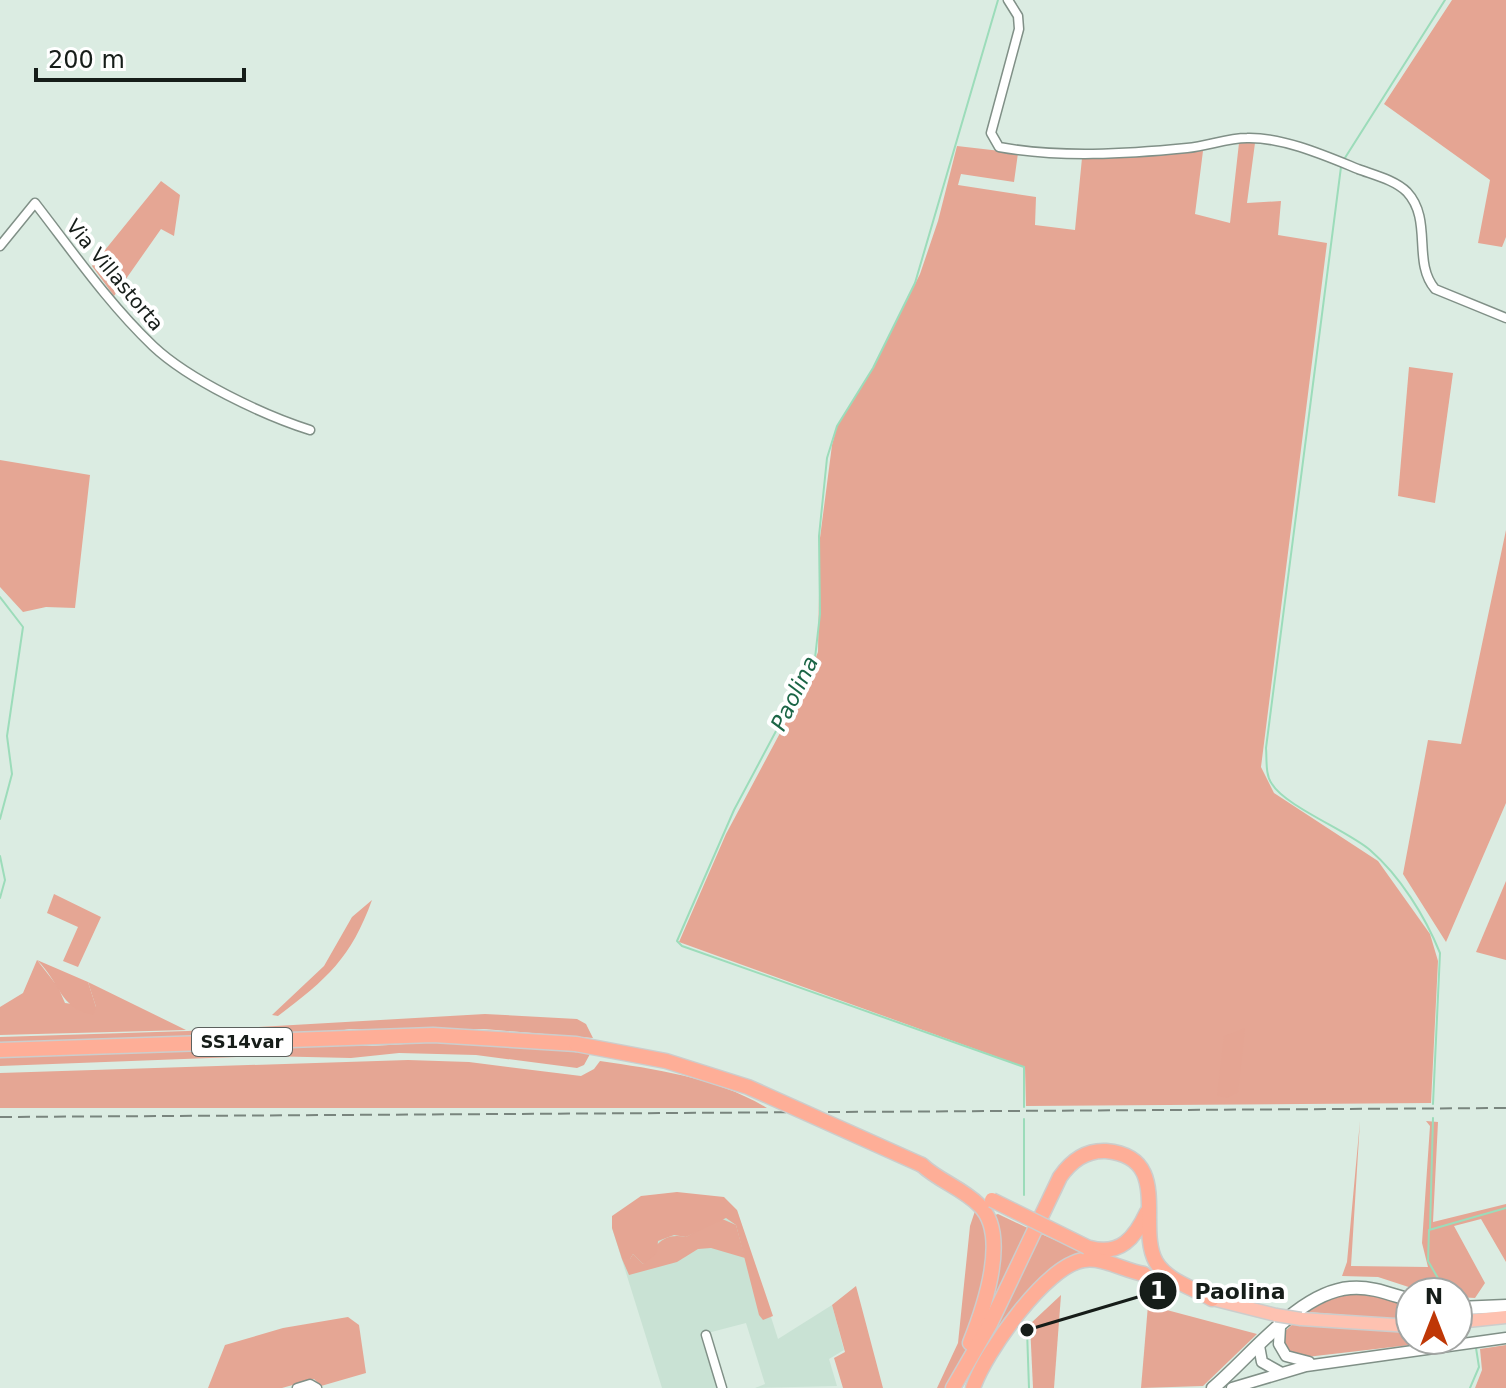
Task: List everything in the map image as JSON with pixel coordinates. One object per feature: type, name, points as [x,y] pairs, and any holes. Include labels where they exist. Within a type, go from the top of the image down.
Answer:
[{"type":"highway","name":"SS14var","points":[[0,1050],[433,1035],[576,1044],[666,1061],[748,1087],[922,1165],[1144,1274],[1212,1299]]},
{"type":"highway","points":[[953,1387],[990,1324],[1060,1177],[1074,1161],[1100,1151],[1123,1156],[1147,1180],[1149,1240],[1156,1261],[1169,1276],[1212,1299]]},
{"type":"highway","points":[[922,1165],[936,1179],[976,1202],[993,1229],[991,1272],[973,1337],[953,1387]]},
{"type":"highway","points":[[1088,1247],[1109,1251],[1125,1244],[1137,1231],[1150,1205]]},
{"type":"highway","points":[[972,1388],[997,1340],[1062,1268],[1091,1259],[1144,1274]]},
{"type":"highway","points":[[972,1388],[977,1360],[990,1324]]},
{"type":"main road","points":[[1213,1388],[1228,1383],[1278,1321],[1334,1290],[1365,1288],[1394,1296]]},
{"type":"main road","points":[[1212,1299],[1278,1321],[1301,1319],[1394,1325]]},
{"type":"main road","points":[[1474,1307],[1506,1306]]},
{"type":"main road","points":[[1474,1320],[1506,1317]]},
{"type":"street","points":[[1008,0],[1018,16],[1019,29],[991,133],[999,147],[1023,151],[1125,152],[1193,148],[1246,138],[1266,139],[1342,162],[1406,191],[1422,221],[1427,279],[1435,289],[1506,318]]},
{"type":"street","name":"Via Villastorta","points":[[0,246],[35,203],[122,314],[156,349],[263,415],[310,430]]},
{"type":"street","points":[[1278,1321],[1279,1344],[1286,1356],[1319,1364]]},
{"type":"street","points":[[706,1335],[722,1388]]},
{"type":"street","points":[[1228,1383],[1254,1381],[1319,1364],[1506,1338]]},
{"type":"street","points":[[1259,1346],[1262,1362],[1280,1372]]},
{"type":"street","points":[[297,1388],[316,1386]]},
{"type":"shaded area","points":[[1452,0],[1506,0],[1506,237],[1502,247],[1478,243],[1490,180],[1384,104]]},
{"type":"shaded area","points":[[1239,143],[1255,143],[1247,203],[1281,201],[1278,235],[1327,243],[1261,767],[1274,793],[1378,861],[1430,934],[1438,961],[1431,1103],[1026,1106],[1025,1067],[679,942],[726,834],[802,692],[818,652],[820,538],[837,426],[871,372],[920,274],[938,221],[957,146],[1018,153],[1014,182],[961,174],[958,185],[1036,197],[1035,225],[1075,230],[1082,158],[1203,151],[1195,214],[1230,223]]},
{"type":"shaded area","points":[[161,181],[180,195],[174,236],[161,229],[114,296],[92,266]]},
{"type":"shaded area","points":[[1409,367],[1453,373],[1435,503],[1398,496]]},
{"type":"shaded area","points":[[0,460],[90,475],[75,608],[46,607],[23,612],[0,587]]},
{"type":"shaded area","points":[[1506,530],[1506,803],[1446,942],[1403,874],[1428,740],[1461,744]]},
{"type":"shaded area","points":[[1506,881],[1506,960],[1476,952]]},
{"type":"shaded area","points":[[54,894],[101,917],[78,967],[63,961],[78,927],[47,913]]},
{"type":"shaded area","points":[[372,900],[355,937],[336,966],[295,1003],[278,1016],[272,1015],[324,966],[352,917]]},
{"type":"shaded area","points":[[37,960],[58,987],[65,1003],[96,1007],[88,982],[186,1030],[0,1035],[0,1007],[23,993]]},
{"type":"shaded area","points":[[37,960],[88,982],[96,1007],[93,1015],[66,1000]]},
{"type":"shaded area","points":[[485,1014],[577,1019],[586,1024],[593,1038],[484,1029],[349,1029],[324,1034],[0,1045],[0,1037],[188,1031]]},
{"type":"shaded area","points":[[1245,1028],[1238,1092],[1227,1098],[1217,1096],[1224,1036]]},
{"type":"shaded area","points":[[489,1039],[576,1049],[590,1054],[584,1065],[577,1068],[476,1055],[399,1053],[351,1058],[264,1056],[0,1066],[0,1054],[327,1044],[372,1046]]},
{"type":"shaded area","points":[[408,1060],[469,1062],[581,1076],[594,1069],[600,1061],[664,1071],[707,1082],[767,1108],[0,1108],[0,1073]]},
{"type":"shaded area","points":[[1360,1121],[1351,1266],[1428,1267],[1422,1243],[1430,1126],[1426,1121],[1438,1122],[1433,1222],[1506,1204],[1506,1262],[1481,1219],[1454,1226],[1485,1283],[1475,1298],[1474,1276],[1394,1276],[1394,1282],[1378,1277],[1342,1276],[1347,1262]]},
{"type":"shaded area","points":[[677,1192],[724,1197],[737,1210],[773,1316],[763,1320],[759,1315],[736,1225],[726,1218],[686,1237],[674,1235],[658,1241],[657,1253],[643,1264],[633,1254],[630,1259],[622,1259],[612,1228],[612,1216],[641,1196]]},
{"type":"shaded area","points":[[737,1210],[778,1339],[832,1305],[844,1350],[829,1359],[837,1386],[755,1388],[765,1384],[746,1323],[700,1335],[718,1388],[662,1388],[612,1228]]},
{"type":"shaded area","points":[[975,1211],[986,1227],[990,1246],[967,1350],[949,1388],[937,1388],[958,1343],[970,1226]]},
{"type":"shaded area","points":[[998,1214],[1032,1230],[979,1336],[992,1216]]},
{"type":"shaded area","points":[[720,1218],[736,1225],[745,1258],[711,1248],[698,1249],[677,1262],[629,1275],[622,1259],[630,1259],[633,1254],[643,1264],[665,1239],[686,1237]]},
{"type":"shaded area","points":[[1039,1233],[1087,1254],[1051,1274],[989,1340]]},
{"type":"shaded area","points":[[856,1286],[883,1388],[843,1388],[834,1358],[845,1352],[832,1305]]},
{"type":"shaded area","points":[[1369,1293],[1394,1300],[1394,1319],[1307,1312],[1340,1294]]},
{"type":"shaded area","points":[[1061,1295],[1054,1388],[1033,1388],[1030,1324]]},
{"type":"shaded area","points":[[1148,1305],[1257,1334],[1203,1386],[1141,1388]]},
{"type":"shaded area","points":[[348,1317],[359,1325],[366,1373],[321,1386],[314,1379],[282,1388],[208,1388],[225,1345],[283,1328]]},
{"type":"shaded area","points":[[1293,1324],[1394,1331],[1394,1347],[1298,1358],[1284,1349],[1283,1333]]},
{"type":"shaded area","points":[[1506,1345],[1506,1388],[1475,1388],[1482,1370],[1480,1349]]},
{"type":"waterway","name":"Paolina","points":[[998,0],[915,283],[873,368],[837,426],[827,458],[819,536],[820,614],[815,658],[734,810],[677,941],[682,946],[1024,1067],[1024,1107]]},
{"type":"waterway","points":[[1343,161],[1445,0]]},
{"type":"waterway","points":[[1341,167],[1266,748],[1267,767],[1270,780],[1290,801],[1360,843],[1381,860],[1411,897],[1434,939],[1440,953],[1433,1104]]},
{"type":"waterway","points":[[0,597],[23,627],[7,736],[12,774],[0,819]]},
{"type":"waterway","points":[[0,856],[5,880],[0,898]]},
{"type":"waterway","points":[[1430,1229],[1433,1118]]},
{"type":"waterway","name":"Paolina","points":[[1024,1119],[1024,1195]]},
{"type":"waterway","points":[[1437,1276],[1428,1261],[1429,1230],[1506,1208]]},
{"type":"waterway","name":"Paolina","points":[[1027,1330],[1029,1388]]},
{"type":"waterway","points":[[1470,1388],[1479,1367],[1476,1348]]},
{"type":"railway","points":[[0,1117],[1506,1108]]},
{"type":"place","name":"Paolina","points":[[1027,1330]]}]
